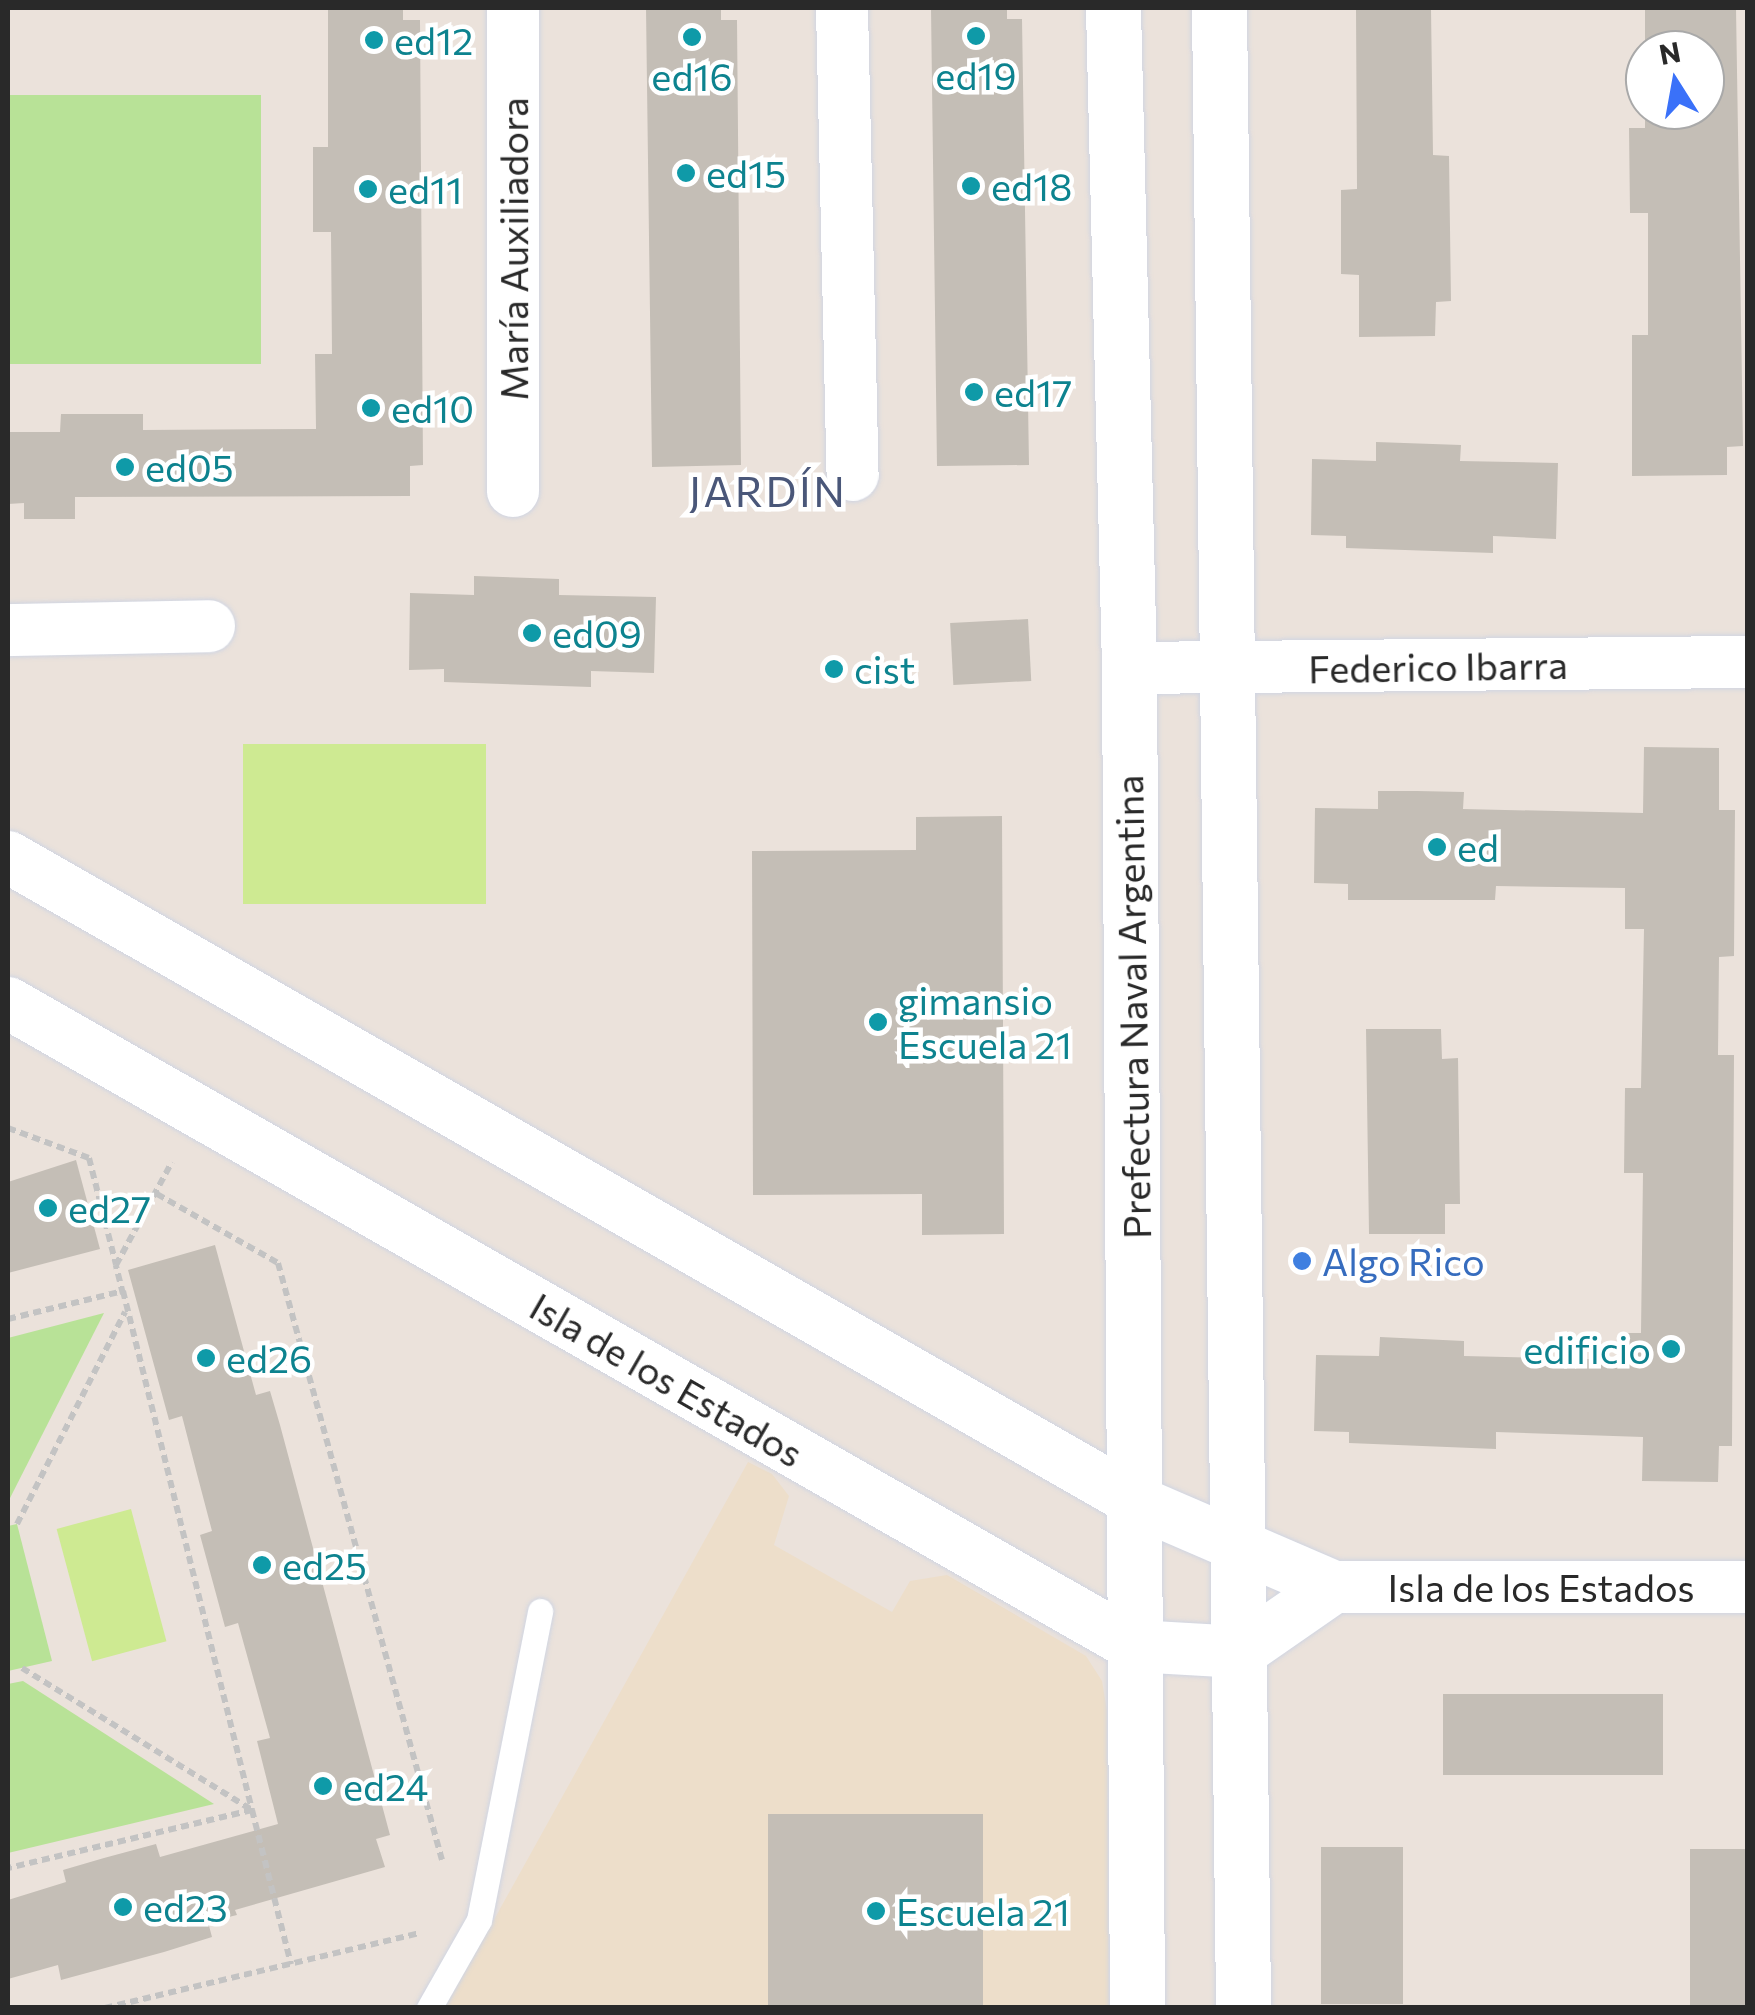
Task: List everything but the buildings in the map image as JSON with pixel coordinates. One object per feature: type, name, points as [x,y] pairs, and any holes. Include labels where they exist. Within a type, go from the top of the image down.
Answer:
[{"type":"main road","name":"Prefectura Naval Argentina","points":[[1113,8],[1129,668],[1137,1502],[1137,2008]]},
{"type":"main road","points":[[1219,8],[1230,669],[1243,2008]]},
{"type":"street","name":"María Auxiliadora","points":[[513,8],[513,491]]},
{"type":"street","points":[[842,8],[853,475]]},
{"type":"street","points":[[8,630],[209,626]]},
{"type":"street","name":"Federico Ibarra","points":[[1129,668],[1748,662]]},
{"type":"street","name":"Isla de los Estados","points":[[8,857],[1137,1502],[1239,1541],[1334,1587],[1748,1587]]},
{"type":"street","name":"Isla de los Estados","points":[[8,1003],[1135,1646],[1240,1652],[1334,1587]]},
{"type":"lane","points":[[428,2008],[469,1922],[540,1611]]},
{"type":"path","points":[[116,1265],[157,1194],[196,1110]]},
{"type":"path","points":[[8,1128],[90,1158],[291,1964]]},
{"type":"path","points":[[105,2008],[469,1922],[278,1263],[157,1194]]},
{"type":"path","points":[[8,1319],[123,1290]]},
{"type":"path","points":[[17,1524],[125,1318],[123,1290]]},
{"type":"path","points":[[22,1668],[252,1810]]},
{"type":"path","points":[[8,1868],[252,1810]]},
{"type":"shaded area","points":[[748,1462],[772,1474],[789,1496],[774,1545],[892,1612],[910,1581],[947,1575],[1086,1656],[1102,1681],[1107,1711],[1109,2007],[445,2008]]},
{"type":"green space","points":[[8,95],[261,95],[261,364],[8,364]]},
{"type":"green space","points":[[243,744],[486,744],[486,904],[243,904]]},
{"type":"green space","points":[[104,1313],[8,1502],[8,1338]]},
{"type":"green space","points":[[131,1509],[166,1641],[92,1661],[57,1529]]},
{"type":"green space","points":[[17,1524],[52,1661],[8,1671],[8,1526]]},
{"type":"green space","points":[[23,1681],[214,1804],[8,1853],[8,1684]]},
{"type":"place","name":"ed19","points":[[976,36]]},
{"type":"place","name":"ed16","points":[[692,37]]},
{"type":"place","name":"ed12","points":[[374,40]]},
{"type":"place","name":"ed15","points":[[686,173]]},
{"type":"place","name":"ed18","points":[[971,186]]},
{"type":"place","name":"ed11","points":[[368,189]]},
{"type":"place","name":"ed17","points":[[974,392]]},
{"type":"place","name":"ed10","points":[[371,408]]},
{"type":"place","name":"ed05","points":[[125,467]]},
{"type":"place","name":"ed09","points":[[532,633]]},
{"type":"place","name":"cist","points":[[834,669]]},
{"type":"place","name":"ed","points":[[1437,847]]},
{"type":"place","name":"gimansio Escuela 21","points":[[878,1022]]},
{"type":"place","name":"ed27","points":[[48,1208]]},
{"type":"place","name":"Algo Rico","points":[[1302,1261]]},
{"type":"place","name":"edificio","points":[[1671,1349]]},
{"type":"place","name":"ed26","points":[[206,1358]]},
{"type":"place","name":"ed25","points":[[262,1565]]},
{"type":"place","name":"ed24","points":[[323,1786]]},
{"type":"place","name":"ed23","points":[[123,1907]]},
{"type":"place","name":"Escuela 21","points":[[876,1911]]},
{"type":"district","name":"JARDÍN","points":[[768,490]]}]
